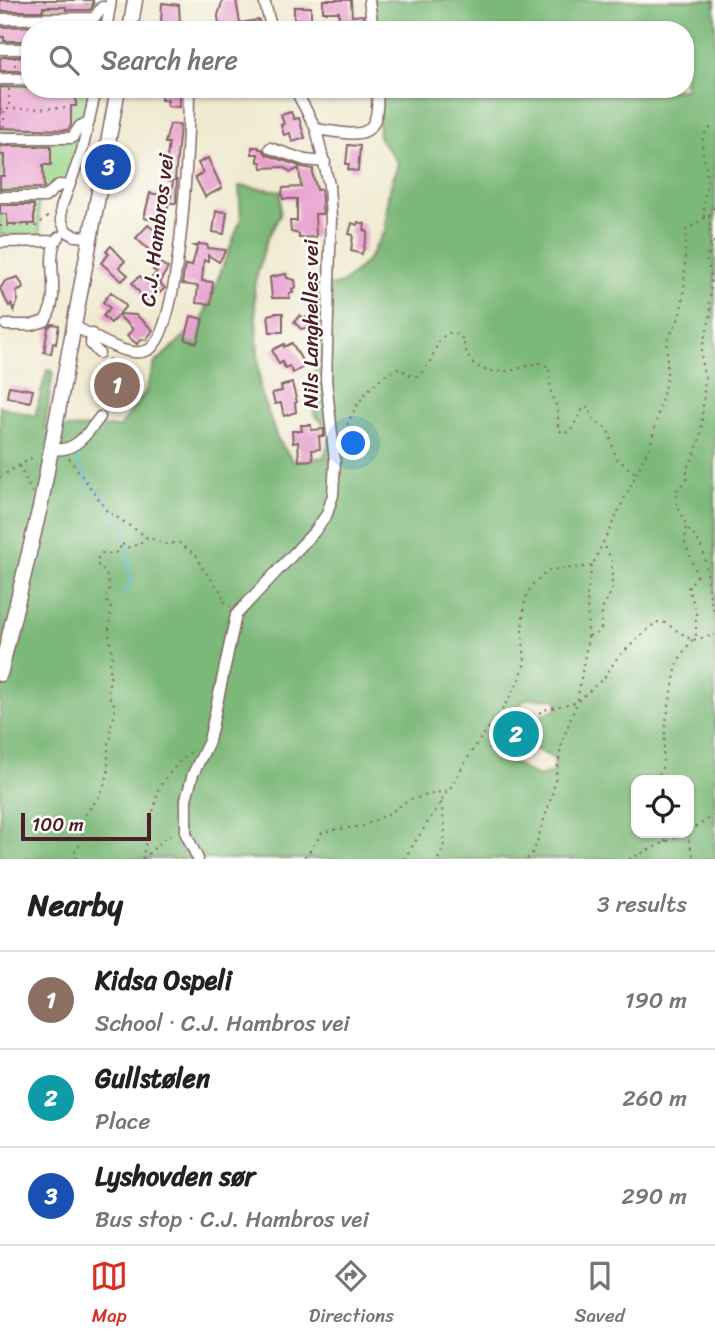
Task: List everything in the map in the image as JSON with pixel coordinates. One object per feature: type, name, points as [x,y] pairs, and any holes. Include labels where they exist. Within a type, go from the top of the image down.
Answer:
[{"type":"main road","points":[[132,21],[135,0]]},
{"type":"main road","points":[[0,674],[29,559],[116,98]]},
{"type":"street","points":[[264,0],[270,21]]},
{"type":"street","points":[[369,0],[372,21]]},
{"type":"street","points":[[0,19],[94,18],[102,7],[111,4]]},
{"type":"street","points":[[0,49],[21,49]]},
{"type":"street","points":[[90,237],[75,236],[66,231],[61,219],[61,208],[82,151],[94,98]]},
{"type":"street","name":"C.J. Hambros vei","points":[[74,326],[124,351],[137,354],[155,346],[164,328],[170,303],[188,166],[189,98]]},
{"type":"street","name":"Nils Langhelles vei","points":[[236,614],[315,531],[327,514],[333,495],[333,442],[326,380],[331,218],[325,162],[316,129],[300,98]]},
{"type":"street","points":[[316,129],[353,133],[369,131],[377,108],[377,98]]},
{"type":"street","points":[[2,137],[72,138],[80,126],[89,122]]},
{"type":"street","points":[[270,148],[305,160],[325,162]]},
{"type":"street","points":[[0,197],[45,197],[59,185],[69,186]]},
{"type":"street","points":[[6,325],[32,325],[44,321],[54,289],[52,258],[55,241],[66,231]]},
{"type":"street","points":[[0,242],[55,241]]},
{"type":"street","points":[[92,334],[91,344],[99,353]]},
{"type":"street","points":[[51,449],[66,450],[74,446],[100,417]]},
{"type":"street","points":[[198,859],[186,834],[186,799],[192,775],[209,741],[236,614]]},
{"type":"path","points":[[9,109],[8,82],[15,57]]},
{"type":"path","points":[[2,137],[2,109],[76,108],[77,98]]},
{"type":"path","points":[[704,218],[706,172],[701,148],[704,135],[715,125]]},
{"type":"path","points":[[527,859],[534,851],[553,792],[562,742],[577,702],[588,637],[587,595],[592,566],[651,443],[667,378],[667,341],[680,316],[684,291],[686,230],[709,215],[715,206]]},
{"type":"path","points":[[0,226],[36,226],[61,208]]},
{"type":"path","points":[[709,215],[712,246]]},
{"type":"path","points":[[658,775],[662,770],[666,721],[676,670],[681,655],[696,635],[696,610],[688,589],[697,575],[685,543],[683,515],[676,502],[677,490],[687,479],[687,467],[701,435],[705,375],[701,367],[701,351],[711,310],[709,306],[712,290],[710,267],[706,260],[715,240]]},
{"type":"path","points":[[333,442],[341,440],[353,408],[384,375],[398,368],[414,377],[421,374],[430,363],[440,340],[445,334],[452,332],[462,338],[474,365],[483,369],[519,369],[537,362],[549,367],[551,394],[558,409],[558,428],[562,433],[570,432],[580,411],[588,407],[594,420],[608,430],[616,458],[636,474]]},
{"type":"path","points":[[99,353],[131,375],[133,388]]},
{"type":"path","points":[[66,450],[107,511],[147,537],[165,544],[178,543],[196,555],[203,569],[223,594],[222,599],[236,614]]},
{"type":"path","points":[[0,477],[35,456]]},
{"type":"path","points":[[19,465],[35,499]]},
{"type":"path","points":[[686,529],[700,537],[706,547]]},
{"type":"path","points":[[76,859],[75,850],[83,835],[80,830],[82,818],[99,797],[108,775],[108,741],[111,738],[110,726],[115,709],[108,693],[108,685],[112,679],[109,666],[112,660],[111,640],[108,632],[111,608],[105,599],[109,585],[106,574],[98,566],[98,558],[102,554],[114,554],[120,549],[121,543],[130,549],[147,537]]},
{"type":"path","points":[[588,637],[601,628],[602,610],[612,590],[612,561],[603,542]]},
{"type":"path","points":[[404,859],[520,679],[525,662],[522,630],[525,599],[532,585],[549,570],[592,566]]},
{"type":"path","points":[[711,567],[708,593],[715,613]]},
{"type":"path","points":[[499,715],[528,718],[538,712],[577,702],[604,678],[617,659],[656,622],[665,623],[692,640],[715,635]]},
{"type":"path","points":[[143,859],[159,787],[176,765],[195,748]]},
{"type":"path","points":[[298,859],[307,855],[322,833],[363,825],[390,813],[408,800],[449,790]]},
{"type":"path","points":[[438,859],[446,835],[441,801]]},
{"type":"path","points":[[694,828],[715,815]]},
{"type":"path","points":[[143,859],[166,837],[186,834]]},
{"type":"path","points":[[664,838],[666,843]]},
{"type":"path","points":[[629,859],[676,838]]},
{"type":"path","points":[[689,838],[694,859]]},
{"type":"green space","points":[[0,0],[106,0],[102,21],[21,21],[21,98],[89,98],[70,176],[62,187],[38,200],[40,235],[0,235]]},
{"type":"green space","points":[[373,0],[715,0],[715,859],[0,859],[0,406],[35,416],[47,370],[53,371],[45,428],[120,427],[145,392],[155,363],[202,320],[241,219],[239,186],[281,191],[280,215],[267,239],[254,286],[260,389],[277,438],[293,461],[324,457],[332,432],[314,414],[315,312],[319,288],[343,283],[367,261],[385,231],[388,196],[398,163],[379,137],[377,98],[694,98],[694,21],[374,21]],"holes":[[[555,698],[559,708],[534,717],[529,746],[555,759],[553,772],[538,777],[503,757],[503,723],[525,699]]]},
{"type":"building","points":[[0,0],[93,0],[93,6],[90,10],[43,7],[43,11],[0,11]]},
{"type":"building","points":[[223,0],[236,0],[240,21],[219,21]]},
{"type":"building","points":[[323,0],[351,0],[352,16],[363,15],[363,21],[339,21],[339,12],[323,12]]},
{"type":"building","points":[[162,3],[179,5],[180,21],[161,21]]},
{"type":"building","points":[[294,7],[311,7],[311,21],[294,19]]},
{"type":"building","points":[[0,27],[21,27],[21,41],[4,41],[4,37],[0,37]]},
{"type":"building","points":[[21,57],[21,71],[0,71],[0,58]]},
{"type":"building","points":[[0,87],[21,88],[21,98],[76,98],[76,106],[71,106],[71,125],[68,130],[0,128]]},
{"type":"building","points":[[180,98],[180,107],[167,106],[168,100],[161,100]]},
{"type":"building","points":[[291,112],[294,119],[299,118],[305,138],[292,142],[290,133],[284,135],[281,125],[284,124],[281,115]]},
{"type":"building","points":[[170,124],[180,125],[175,180],[176,203],[170,203],[173,181],[164,180],[169,143],[165,143]]},
{"type":"building","points":[[348,145],[360,146],[358,171],[348,170]]},
{"type":"building","points":[[0,146],[51,146],[51,165],[43,165],[44,188],[0,189],[0,176],[4,176],[4,155],[0,155]]},
{"type":"building","points":[[252,147],[259,147],[267,155],[313,169],[317,190],[321,189],[323,214],[315,214],[316,237],[299,238],[299,234],[291,232],[290,221],[297,221],[297,199],[283,199],[282,193],[283,188],[301,187],[299,168],[291,172],[283,167],[262,168],[261,162],[258,162],[258,154],[252,154]]},
{"type":"building","points":[[208,158],[222,188],[205,197],[195,177],[203,173],[198,163]]},
{"type":"building","points":[[150,193],[170,197],[164,223],[144,218]]},
{"type":"building","points":[[0,205],[34,205],[34,224],[7,224],[7,214],[0,214]]},
{"type":"building","points":[[216,211],[227,212],[224,234],[213,232]]},
{"type":"building","points":[[358,222],[365,224],[364,230],[368,232],[362,254],[351,251],[353,235],[349,234],[352,223],[357,225]]},
{"type":"building","points":[[148,225],[164,238],[151,252],[136,238]]},
{"type":"building","points":[[199,244],[226,250],[219,262],[208,255],[208,261],[204,260],[202,281],[213,282],[211,304],[196,303],[198,286],[182,284],[185,265],[192,266],[197,248],[194,246]]},
{"type":"building","points":[[111,246],[125,261],[119,267],[128,275],[122,281],[101,263],[109,254],[106,251]]},
{"type":"building","points":[[159,262],[168,268],[159,283],[165,288],[153,299],[145,300],[132,283],[140,276],[147,283],[157,272],[153,270]]},
{"type":"building","points":[[286,274],[287,278],[295,280],[293,293],[289,293],[289,298],[272,298],[270,277]]},
{"type":"building","points":[[18,277],[24,288],[16,292],[18,300],[14,311],[0,289],[5,281]]},
{"type":"building","points":[[111,292],[126,306],[119,314],[136,315],[153,330],[146,340],[141,339],[137,344],[127,336],[133,329],[118,315],[111,323],[103,316],[110,308],[103,302]]},
{"type":"building","points":[[283,313],[283,332],[270,332],[268,315]]},
{"type":"building","points":[[300,315],[303,318],[320,315],[320,325],[301,329],[294,322]]},
{"type":"building","points":[[191,316],[203,319],[197,343],[185,340]]},
{"type":"building","points":[[52,324],[59,325],[56,344],[53,343],[51,354],[44,352],[48,328]]},
{"type":"building","points":[[292,343],[305,366],[293,373],[289,366],[285,368],[282,362],[279,364],[272,350]]},
{"type":"building","points":[[106,373],[126,382],[131,400],[128,405],[130,408],[120,411],[118,405],[111,407],[108,397],[99,392],[102,386],[97,380],[101,374],[104,376]]},
{"type":"building","points":[[292,383],[297,402],[296,412],[284,416],[281,403],[275,404],[272,393],[282,391],[281,386]]},
{"type":"building","points":[[9,386],[33,390],[30,402],[7,397]]},
{"type":"building","points":[[301,425],[311,425],[311,430],[324,429],[324,436],[319,436],[320,449],[312,450],[313,460],[299,461],[298,442],[293,443],[292,431],[302,431]]},
{"type":"waterway","points":[[85,443],[75,456],[89,483],[105,498],[114,516],[126,530],[131,584],[124,592]]},
{"type":"place","name":"Lyshovden sør","points":[[108,167]]},
{"type":"place","name":"Kidsa Ospeli","points":[[117,385]]},
{"type":"place","name":"Gullstølen","points":[[516,734]]}]
